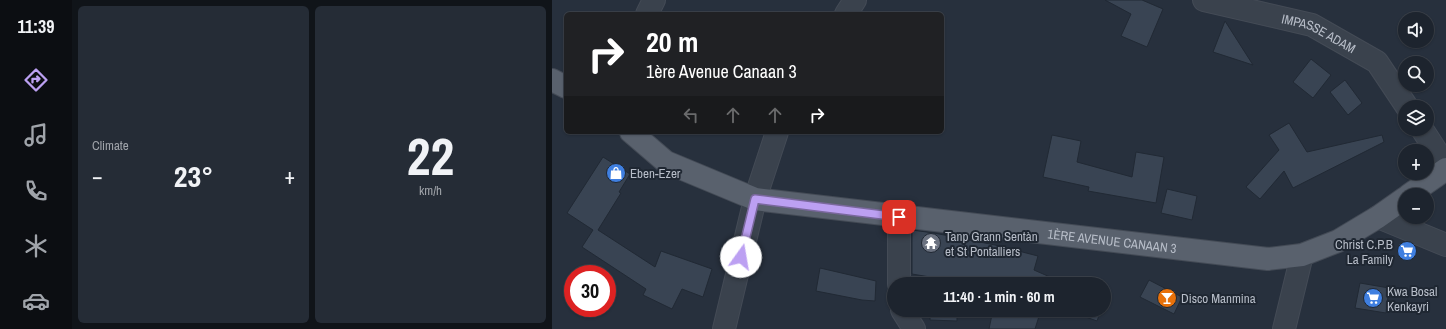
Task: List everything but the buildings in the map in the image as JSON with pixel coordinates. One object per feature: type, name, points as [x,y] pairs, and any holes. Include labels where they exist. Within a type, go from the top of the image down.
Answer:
[{"type":"main road","points":[[552,80],[564,86]]},
{"type":"main road","name":"1ÈRE AVENUE CANAAN 3","points":[[633,134],[666,162],[755,199],[1268,259],[1302,255],[1338,241],[1398,203]]},
{"type":"main road","points":[[1419,188],[1446,169]]},
{"type":"street","points":[[648,12],[654,0]]},
{"type":"street","points":[[847,12],[855,0]]},
{"type":"street","name":"IMPASSE ADAM","points":[[1204,0],[1312,25],[1377,62],[1402,100]]},
{"type":"street","points":[[724,329],[755,199],[777,134]]},
{"type":"street","points":[[1427,136],[1446,166]]},
{"type":"street","points":[[899,217],[899,277]]},
{"type":"street","points":[[1378,217],[1446,245]]},
{"type":"street","points":[[1284,329],[1302,255]]},
{"type":"street","points":[[906,317],[914,329]]},
{"type":"place","name":"Eben-Ezer","points":[[616,173]]},
{"type":"place","name":"Tanp Grann Sentàn et St Pontalliers","points":[[931,243]]},
{"type":"place","name":"Christ C.P.B La Family","points":[[1407,251]]},
{"type":"place","name":"Disco Manmina","points":[[1167,298]]},
{"type":"place","name":"Kwa Bosal Kenkayri","points":[[1373,298]]},
{"type":"route","points":[[741,257],[755,199],[899,217]]}]
